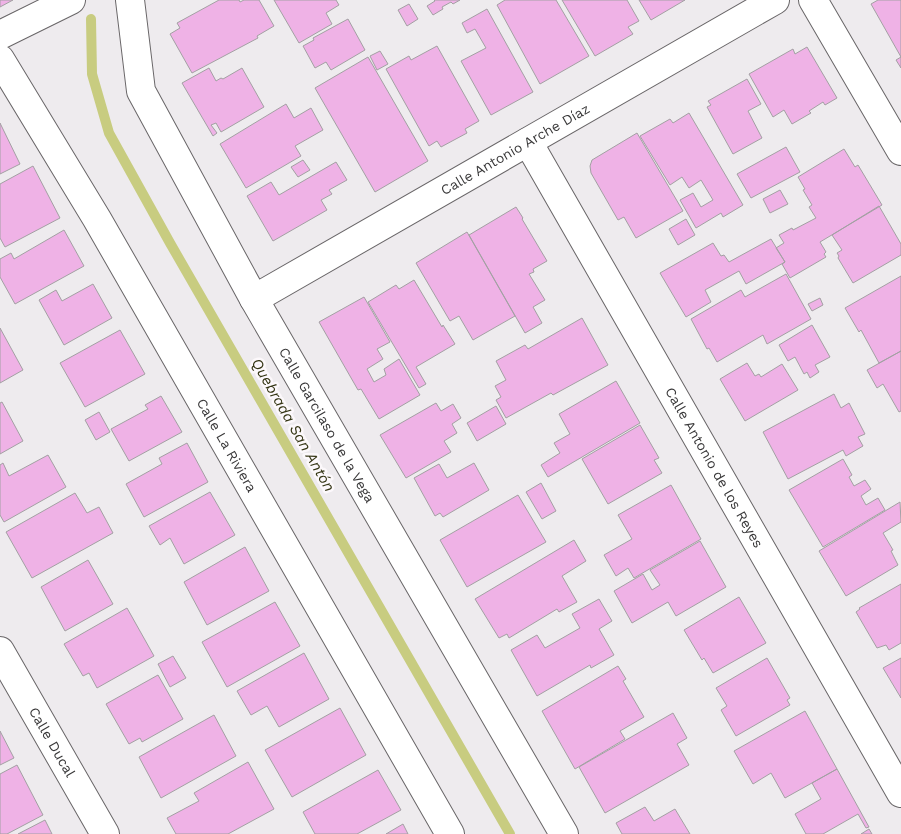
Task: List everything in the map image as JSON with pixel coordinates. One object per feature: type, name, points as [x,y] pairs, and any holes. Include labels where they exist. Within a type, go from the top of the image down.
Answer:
[{"type":"street","points":[[0,35],[71,0]]},
{"type":"street","name":"Calle Garcilaso de la Vega","points":[[130,0],[141,91],[254,299],[564,834]]},
{"type":"street","name":"Calle Antonio Arche Díaz","points":[[254,299],[775,0]]},
{"type":"street","points":[[814,0],[901,151]]},
{"type":"street","name":"Calle La Riviera","points":[[0,59],[97,219],[450,834]]},
{"type":"street","name":"Calle Antonio de los Reyes","points":[[528,142],[901,793]]},
{"type":"street","name":"Calle Ducal","points":[[0,650],[105,834]]},
{"type":"building","points":[[0,0],[13,0],[0,7]]},
{"type":"building","points":[[219,0],[239,0],[240,2],[244,0],[259,0],[274,26],[257,36],[258,38],[192,73],[170,34],[180,28],[177,23]]},
{"type":"building","points":[[274,0],[336,0],[339,5],[326,13],[332,24],[299,43]]},
{"type":"building","points":[[434,0],[460,0],[442,7],[443,9],[433,15],[427,6]]},
{"type":"building","points":[[505,0],[556,0],[589,56],[540,84],[497,5]]},
{"type":"building","points":[[562,0],[627,0],[639,21],[628,27],[633,34],[595,56]]},
{"type":"building","points":[[639,0],[685,0],[651,20]]},
{"type":"building","points":[[878,0],[901,0],[901,57],[871,4]]},
{"type":"building","points":[[409,4],[418,19],[407,26],[398,10]]},
{"type":"building","points":[[487,9],[533,92],[491,115],[461,61],[486,48],[475,29],[467,33],[462,23]]},
{"type":"building","points":[[348,19],[365,50],[331,70],[326,62],[315,68],[303,46],[314,40],[313,38]]},
{"type":"building","points":[[437,46],[479,121],[465,129],[467,133],[441,147],[437,141],[429,146],[386,69],[409,56],[411,60]]},
{"type":"building","points":[[807,47],[837,98],[825,105],[823,102],[809,111],[811,113],[792,124],[784,110],[773,117],[749,74],[793,49],[795,54]]},
{"type":"building","points":[[380,51],[388,64],[377,70],[370,56]]},
{"type":"building","points":[[368,57],[428,161],[375,192],[315,88]]},
{"type":"building","points":[[901,57],[901,68],[896,60]]},
{"type":"building","points":[[209,68],[216,81],[242,68],[264,107],[221,132],[216,123],[211,125],[217,133],[213,136],[182,83]]},
{"type":"building","points":[[747,79],[761,104],[748,111],[762,138],[733,154],[707,107],[711,105],[708,101]]},
{"type":"building","points":[[286,104],[294,118],[311,108],[323,130],[295,146],[301,156],[246,188],[220,144]]},
{"type":"building","points":[[689,113],[743,205],[723,217],[721,213],[696,228],[680,200],[693,193],[701,207],[713,200],[701,180],[689,188],[682,177],[670,185],[640,136],[670,119],[673,123]]},
{"type":"building","points":[[0,123],[20,164],[0,174]]},
{"type":"building","points":[[637,133],[683,211],[636,238],[624,217],[618,220],[591,173],[590,166],[592,160]]},
{"type":"building","points":[[786,147],[800,172],[751,198],[737,174]]},
{"type":"building","points":[[844,149],[855,167],[858,165],[882,205],[820,242],[826,252],[824,254],[826,257],[790,278],[782,264],[785,262],[776,248],[784,243],[779,235],[816,218],[809,207],[812,205],[798,177]]},
{"type":"building","points":[[303,160],[310,170],[298,177],[291,167]]},
{"type":"building","points":[[336,162],[347,180],[329,190],[332,194],[321,200],[327,210],[273,241],[247,196],[271,182],[279,195]]},
{"type":"building","points":[[33,166],[60,218],[5,247],[0,238],[0,184]]},
{"type":"building","points":[[780,190],[788,204],[770,213],[763,199]]},
{"type":"building","points":[[879,206],[901,244],[901,255],[853,283],[838,258],[837,253],[842,250],[832,235]]},
{"type":"building","points":[[516,207],[547,261],[533,269],[534,272],[529,274],[545,300],[533,307],[542,323],[525,333],[469,235]]},
{"type":"building","points":[[686,219],[695,235],[678,245],[669,229]]},
{"type":"building","points":[[64,230],[84,266],[15,304],[0,277],[0,259],[11,253],[14,259]]},
{"type":"building","points":[[467,232],[515,316],[473,340],[459,316],[450,321],[416,263]]},
{"type":"building","points":[[771,239],[785,262],[746,284],[739,271],[705,290],[711,302],[686,317],[660,273],[713,243],[721,256],[724,255],[729,262]]},
{"type":"building","points":[[786,274],[811,319],[767,344],[763,335],[717,362],[709,348],[707,349],[691,319],[741,290],[745,297]]},
{"type":"building","points":[[901,276],[901,351],[879,363],[861,330],[859,332],[845,308]]},
{"type":"building","points":[[414,280],[442,327],[443,325],[455,344],[416,367],[426,384],[419,388],[368,302],[396,285],[399,289]]},
{"type":"building","points":[[93,284],[112,318],[64,345],[39,300],[56,290],[62,301]]},
{"type":"building","points":[[364,297],[390,342],[377,349],[383,359],[367,369],[374,382],[386,375],[384,369],[399,359],[420,395],[379,419],[361,389],[358,390],[319,322]]},
{"type":"building","points":[[820,298],[823,305],[812,311],[808,304]]},
{"type":"building","points":[[582,318],[608,365],[506,418],[496,400],[501,397],[495,386],[506,380],[496,361],[525,345],[528,349]]},
{"type":"building","points":[[812,325],[830,357],[815,365],[819,372],[810,378],[807,372],[804,374],[795,357],[788,361],[779,345]]},
{"type":"building","points":[[0,328],[23,370],[0,383]]},
{"type":"building","points":[[120,330],[145,374],[85,407],[60,363]]},
{"type":"building","points":[[901,351],[901,411],[899,412],[883,384],[877,388],[867,370]]},
{"type":"building","points":[[747,363],[755,376],[759,374],[761,377],[782,364],[798,390],[745,421],[720,379]]},
{"type":"building","points":[[616,381],[640,423],[548,477],[541,465],[560,453],[554,443],[570,434],[559,414]]},
{"type":"building","points":[[834,394],[841,408],[849,403],[865,434],[858,437],[863,446],[846,456],[843,450],[788,479],[763,432]]},
{"type":"building","points":[[161,396],[182,432],[129,461],[111,429],[148,409],[145,405]]},
{"type":"building","points":[[2,402],[23,441],[0,454],[0,403]]},
{"type":"building","points":[[436,403],[441,411],[453,404],[461,418],[452,424],[457,433],[444,441],[451,452],[406,478],[380,435]]},
{"type":"building","points":[[496,406],[506,424],[477,441],[467,423]]},
{"type":"building","points":[[99,412],[110,432],[96,440],[85,420]]},
{"type":"building","points":[[640,425],[659,458],[654,460],[662,473],[608,504],[582,459]]},
{"type":"building","points":[[187,443],[208,482],[144,517],[126,484],[162,464],[159,458]]},
{"type":"building","points":[[48,455],[66,487],[4,522],[0,515],[0,465],[3,463],[9,476]]},
{"type":"building","points":[[843,459],[852,475],[849,477],[854,486],[865,480],[871,489],[861,496],[866,505],[878,498],[885,510],[823,547],[789,490]]},
{"type":"building","points":[[474,463],[489,490],[443,517],[440,513],[435,516],[414,478],[439,464],[447,478]]},
{"type":"building","points":[[541,483],[556,511],[542,519],[526,492]]},
{"type":"building","points":[[671,485],[701,539],[634,578],[628,568],[616,576],[604,555],[632,539],[618,515]]},
{"type":"building","points":[[210,492],[235,535],[184,564],[170,538],[160,545],[149,526]]},
{"type":"building","points":[[75,493],[87,513],[99,507],[113,533],[32,578],[6,532]]},
{"type":"building","points":[[518,495],[546,542],[467,587],[440,540]]},
{"type":"building","points":[[900,502],[901,522],[883,533],[893,550],[891,551],[898,565],[846,596],[819,551]]},
{"type":"building","points":[[574,540],[586,561],[562,576],[577,602],[559,612],[557,609],[509,638],[507,634],[499,638],[475,599]]},
{"type":"building","points":[[700,541],[726,587],[676,616],[668,602],[632,623],[614,591],[643,574],[652,590],[660,585],[650,570]]},
{"type":"building","points":[[245,547],[269,591],[207,625],[184,582]]},
{"type":"building","points":[[88,560],[113,604],[65,631],[41,587]]},
{"type":"building","points":[[901,584],[901,643],[889,650],[886,645],[877,648],[856,612],[859,608]]},
{"type":"building","points":[[739,597],[766,643],[713,673],[704,658],[702,660],[684,630]]},
{"type":"building","points":[[599,599],[612,621],[599,629],[614,655],[591,668],[590,665],[537,696],[511,650],[537,635],[545,648],[580,628],[572,614]]},
{"type":"building","points":[[275,602],[300,646],[227,687],[202,642]]},
{"type":"building","points":[[127,608],[154,656],[97,688],[89,673],[83,676],[64,644]]},
{"type":"building","points":[[304,653],[329,699],[279,727],[267,706],[251,715],[237,691]]},
{"type":"building","points":[[173,656],[186,678],[170,687],[158,664]]},
{"type":"building","points":[[767,658],[790,698],[787,700],[790,705],[736,736],[721,710],[727,706],[716,688]]},
{"type":"building","points":[[901,658],[901,698],[883,668]]},
{"type":"building","points":[[618,666],[626,679],[623,681],[644,717],[620,731],[625,739],[575,769],[542,711]]},
{"type":"building","points":[[158,675],[183,719],[142,742],[140,738],[129,744],[106,704]]},
{"type":"building","points":[[340,708],[366,755],[292,797],[265,750]]},
{"type":"building","points":[[805,711],[837,769],[785,798],[771,773],[753,784],[734,751]]},
{"type":"building","points":[[673,713],[687,738],[677,744],[689,765],[605,813],[579,767]]},
{"type":"building","points":[[214,715],[236,756],[161,798],[139,757]]},
{"type":"building","points":[[0,731],[14,758],[0,765]]},
{"type":"building","points":[[248,762],[274,809],[228,834],[176,834],[167,818],[199,801],[194,793]]},
{"type":"building","points":[[17,765],[43,815],[7,834],[0,834],[0,774]]},
{"type":"building","points":[[837,769],[869,827],[866,828],[858,814],[823,834],[806,834],[795,814],[821,799],[812,783]]},
{"type":"building","points":[[378,770],[401,810],[357,834],[315,834],[303,812]]},
{"type":"building","points":[[645,807],[654,821],[675,809],[690,834],[622,834],[616,823]]},
{"type":"building","points":[[45,820],[52,834],[18,834]]},
{"type":"building","points":[[403,824],[408,834],[386,834]]},
{"type":"building","points":[[869,829],[872,834],[861,834]]},
{"type":"waterway","name":"Quebrada San Antón","points":[[91,19],[92,74],[109,133],[170,243],[510,834]]}]
